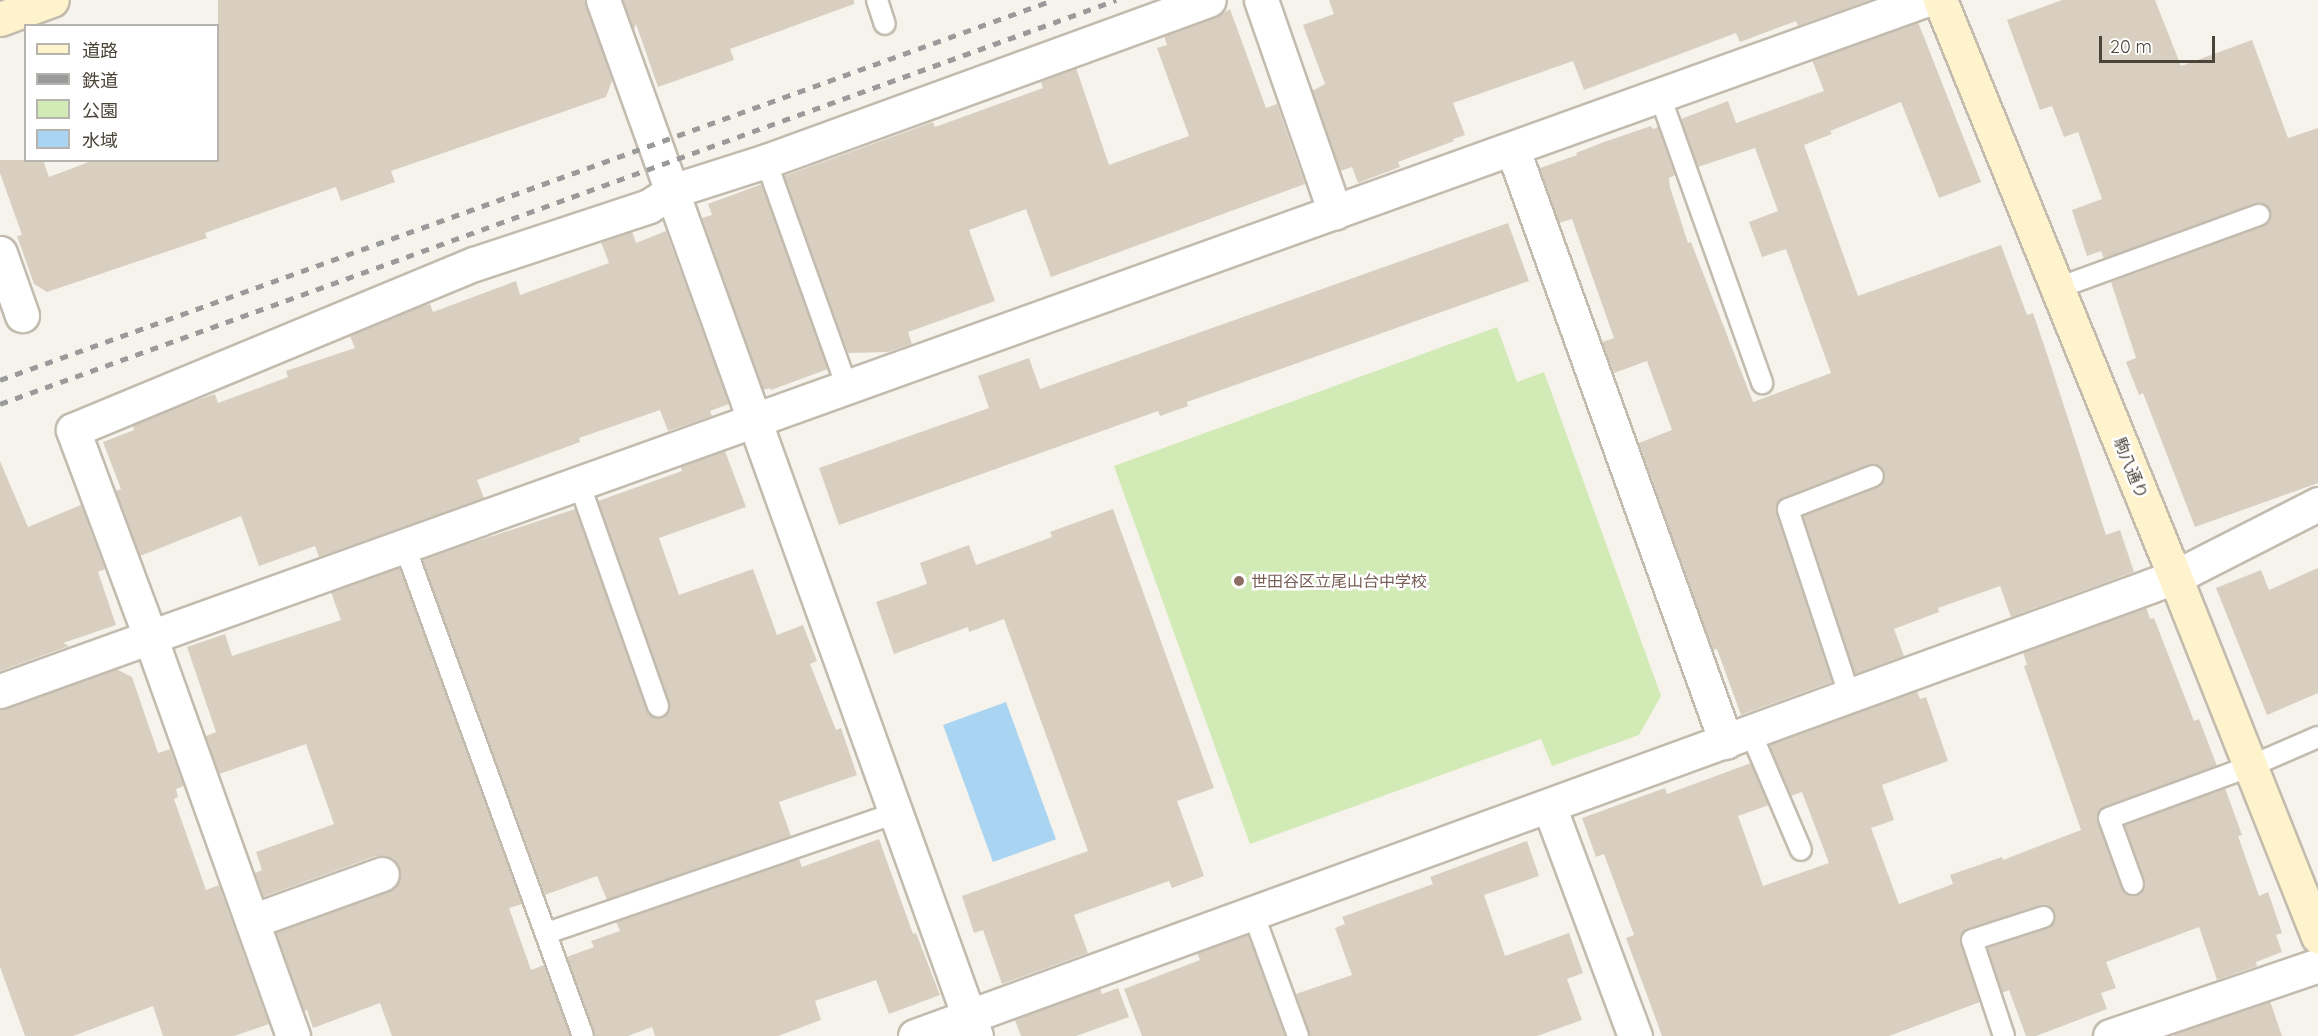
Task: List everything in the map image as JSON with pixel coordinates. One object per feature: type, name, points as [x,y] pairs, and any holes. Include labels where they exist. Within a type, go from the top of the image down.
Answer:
[{"type":"street","points":[[0,19],[52,0]]},
{"type":"street","points":[[603,0],[972,1026]]},
{"type":"street","points":[[288,1035],[252,921],[73,430],[474,264],[649,206],[672,191],[766,161],[1209,0]]},
{"type":"street","points":[[1261,0],[1335,213]]},
{"type":"street","points":[[0,691],[405,547],[755,418],[1512,150],[1925,0]]},
{"type":"street","name":"駒八通り","points":[[1940,0],[2175,577],[2318,937]]},
{"type":"street","points":[[1512,150],[1739,737]]},
{"type":"street","points":[[0,253],[22,315]]},
{"type":"street","points":[[915,1036],[972,1026],[1253,913],[1850,698],[2175,577],[2318,504]]},
{"type":"street","points":[[1548,806],[1635,1036]]},
{"type":"street","points":[[252,921],[382,874]]},
{"type":"street","points":[[2110,1036],[2318,965]]},
{"type":"lane","points":[[877,0],[885,24]]},
{"type":"lane","points":[[1660,96],[1762,383]]},
{"type":"lane","points":[[766,161],[847,387]]},
{"type":"lane","points":[[2058,288],[2259,214]]},
{"type":"lane","points":[[1850,698],[1788,509],[1873,476]]},
{"type":"lane","points":[[579,483],[658,706]]},
{"type":"lane","points":[[405,547],[583,1036]]},
{"type":"lane","points":[[1739,737],[1801,850]]},
{"type":"lane","points":[[2133,884],[2109,818],[2251,766],[2318,737]]},
{"type":"lane","points":[[547,933],[896,813]]},
{"type":"lane","points":[[1253,913],[1298,1036]]},
{"type":"lane","points":[[2004,1036],[1972,940],[2043,917]]},
{"type":"green space","points":[[1497,327],[1517,382],[1544,372],[1661,696],[1639,735],[1552,766],[1541,739],[1250,844],[1114,466]]},
{"type":"water","points":[[1006,702],[1056,839],[993,862],[943,725]]},
{"type":"building","points":[[218,0],[585,0],[612,81],[606,97],[391,171],[395,182],[341,201],[336,187],[205,233],[207,238],[47,292],[34,284],[17,236],[22,235],[0,173],[0,160],[44,162],[49,177],[89,162],[219,162]]},
{"type":"building","points":[[623,0],[854,0],[854,4],[730,49],[734,60],[658,87],[636,24],[634,30]]},
{"type":"building","points":[[1329,0],[1870,0],[1798,26],[1796,21],[1740,42],[1736,33],[1584,90],[1573,61],[1453,103],[1465,135],[1398,162],[1400,167],[1358,183],[1352,167],[1340,171],[1312,91],[1325,84],[1303,25],[1334,14]]},
{"type":"building","points":[[2062,0],[2155,0],[2181,66],[2252,40],[2288,138],[2318,128],[2318,483],[2195,527],[2143,393],[2139,395],[2126,362],[2136,358],[2111,282],[2263,226],[2269,222],[2270,211],[2266,206],[2255,204],[2104,259],[2101,251],[2087,256],[2072,210],[2102,199],[2078,132],[2064,137],[2052,106],[2040,110],[2007,20]]},
{"type":"building","points":[[1230,9],[1266,108],[1277,104],[1305,184],[1051,277],[1026,209],[969,230],[995,301],[908,332],[912,344],[888,352],[848,353],[784,176],[933,122],[935,127],[1043,88],[1041,82],[1076,68],[1109,165],[1189,136],[1157,48],[1167,45],[1164,36],[1215,18]]},
{"type":"building","points":[[1918,22],[1981,182],[1939,198],[1901,102],[1830,131],[1832,134],[1804,145],[1858,296],[2001,245],[2027,315],[2033,313],[2106,535],[2120,530],[2134,572],[2011,617],[2000,586],[1938,608],[1939,612],[1894,629],[1904,656],[1855,674],[1803,516],[1882,484],[1884,471],[1875,464],[1869,465],[1784,498],[1776,507],[1832,682],[1741,715],[1717,649],[1713,650],[1639,443],[1672,430],[1647,361],[1614,373],[1602,342],[1614,338],[1572,219],[1559,223],[1540,168],[1577,155],[1576,153],[1604,142],[1651,126],[1653,129],[1658,127],[1675,175],[1669,178],[1670,187],[1688,243],[1691,242],[1753,402],[1831,373],[1786,249],[1762,257],[1749,222],[1778,211],[1755,148],[1698,167],[1681,119],[1728,101],[1736,123],[1824,91],[1812,60]]},
{"type":"building","points":[[762,184],[828,369],[771,390],[770,388],[763,390],[702,218],[712,215],[708,204]]},
{"type":"building","points":[[1508,223],[1529,281],[1187,402],[1188,406],[1160,416],[1158,411],[839,525],[819,468],[989,408],[978,376],[1029,358],[1040,389]]},
{"type":"building","points":[[632,231],[636,243],[666,231],[729,404],[710,411],[712,416],[668,431],[660,410],[579,438],[580,442],[477,480],[484,498],[319,557],[315,546],[259,566],[241,516],[140,556],[116,491],[121,489],[103,442],[134,430],[133,426],[180,406],[215,394],[218,403],[288,377],[286,371],[355,348],[350,336],[411,310],[430,304],[433,312],[516,281],[520,295],[609,263],[601,242]]},
{"type":"building","points":[[725,451],[746,507],[659,538],[679,595],[753,569],[777,635],[803,625],[817,661],[810,664],[836,730],[841,728],[857,775],[779,802],[791,836],[607,900],[597,876],[545,895],[422,559],[575,509],[647,710],[655,718],[663,717],[670,709],[669,702],[598,501],[682,471],[681,467]]},
{"type":"building","points":[[0,461],[28,527],[81,505],[105,569],[98,572],[116,625],[63,643],[69,646],[0,671]]},
{"type":"building","points":[[1113,509],[1214,788],[1177,801],[1204,876],[1172,888],[1169,881],[1074,915],[1088,953],[1002,984],[983,930],[974,933],[962,896],[1088,851],[1004,619],[969,632],[968,627],[894,654],[876,602],[927,584],[920,563],[969,545],[976,565],[1052,537],[1050,532]]},
{"type":"building","points":[[400,567],[522,904],[509,908],[531,970],[544,965],[570,1036],[392,1036],[380,1003],[313,1028],[307,1010],[304,1011],[276,932],[388,892],[397,886],[400,868],[394,859],[376,856],[263,897],[255,873],[262,870],[256,852],[334,824],[306,744],[219,774],[206,736],[216,732],[187,647],[225,634],[232,656],[341,620],[331,592]]},
{"type":"building","points":[[2318,568],[2318,693],[2267,715],[2216,588],[2261,570],[2269,590]]},
{"type":"building","points":[[2146,607],[2150,619],[2154,618],[2194,721],[2199,719],[2217,766],[2099,811],[2098,822],[2122,888],[2126,894],[2137,895],[2145,885],[2124,825],[2225,788],[2242,835],[2238,836],[2259,896],[2268,892],[2282,933],[2276,935],[2282,952],[2256,962],[2257,966],[2217,980],[2199,927],[2106,962],[2116,988],[2101,993],[2107,1009],[2036,1036],[2026,1036],[2009,990],[2002,993],[1987,948],[2051,925],[2054,913],[2051,908],[2040,905],[1963,932],[1961,944],[1980,1002],[1889,1036],[1662,1036],[1626,938],[1634,935],[1604,854],[1596,857],[1582,818],[1665,788],[1667,794],[1751,763],[1769,805],[1738,816],[1763,886],[1829,863],[1802,792],[1791,796],[1769,745],[1917,691],[1920,699],[1926,697],[1948,761],[1882,785],[1894,820],[1871,828],[1899,904],[1953,884],[1950,875],[2002,857],[2003,860],[2081,830],[2024,666],[2027,665],[2023,652]]},
{"type":"building","points":[[116,669],[132,677],[158,753],[170,749],[184,786],[176,789],[178,797],[174,799],[206,890],[219,885],[269,1024],[234,1036],[163,1036],[153,1006],[73,1036],[25,1036],[0,967],[0,709]]},
{"type":"building","points":[[879,839],[913,934],[916,933],[940,995],[889,1014],[876,980],[815,1001],[821,1020],[778,1036],[655,1036],[652,1027],[628,1036],[595,1036],[567,957],[594,947],[591,941],[620,931],[616,922],[799,859],[802,867]]},
{"type":"building","points":[[1527,841],[1539,876],[1484,895],[1505,956],[1569,933],[1583,973],[1567,979],[1582,1020],[1537,1036],[1310,1036],[1296,994],[1352,975],[1335,928],[1345,924],[1342,917],[1433,884],[1430,877]]},
{"type":"building","points":[[1248,935],[1285,1036],[1142,1036],[1124,989],[1200,960],[1197,953]]},
{"type":"building","points":[[1100,988],[1102,994],[1118,988],[1129,1017],[1076,1036],[1021,1036],[1015,1020]]},
{"type":"building","points":[[2270,1001],[2282,1036],[2174,1036],[2173,1034]]},
{"type":"railway","points":[[0,380],[1053,0]]},
{"type":"railway","points":[[0,404],[1116,0]]},
{"type":"place","name":"世田谷区立尾山台中学校","points":[[1239,581]]}]
